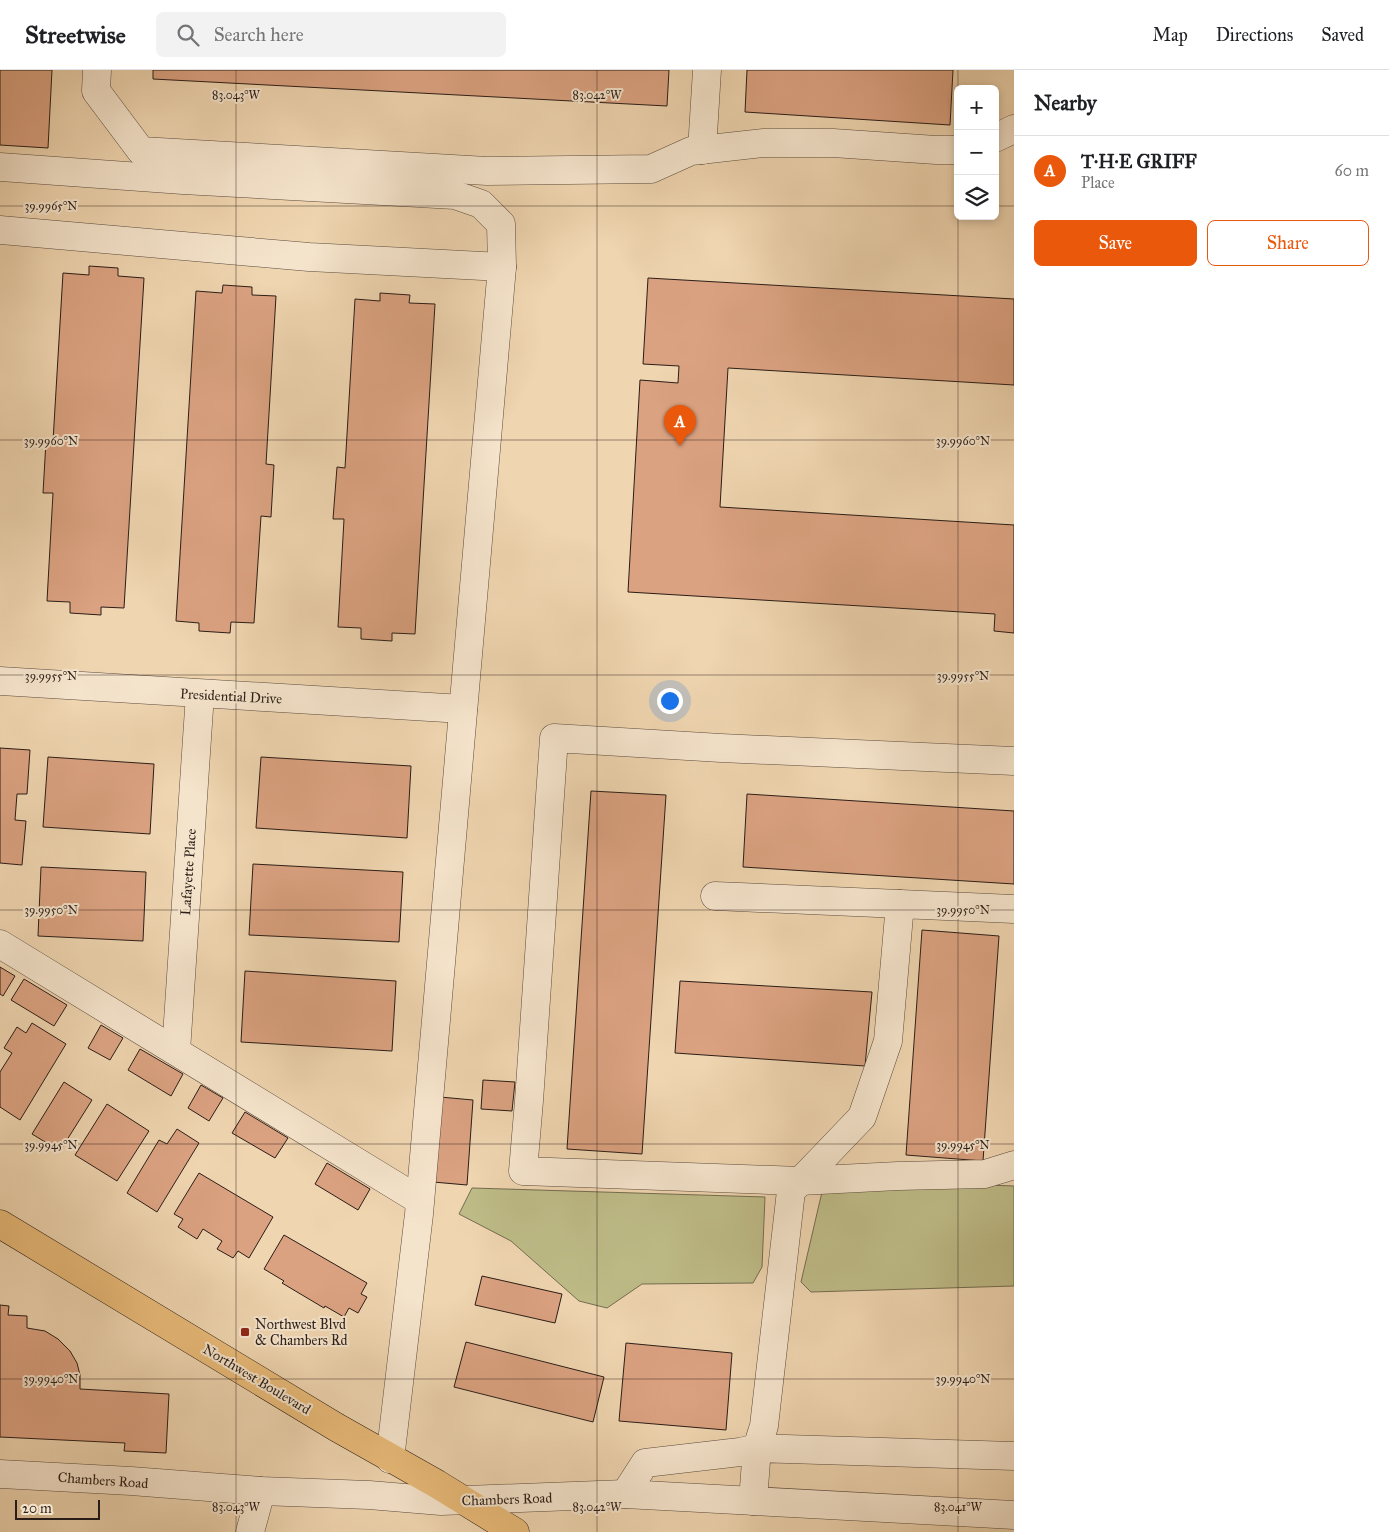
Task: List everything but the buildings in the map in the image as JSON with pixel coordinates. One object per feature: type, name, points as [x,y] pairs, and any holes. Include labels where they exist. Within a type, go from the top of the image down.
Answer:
[{"type":"main road","name":"Northwest Boulevard","points":[[0,1224],[390,1459],[466,1501],[515,1532]]},
{"type":"street","points":[[97,70],[96,91],[141,151],[487,171],[651,169],[691,151],[764,143],[833,143],[954,150]]},
{"type":"street","points":[[702,150],[707,70]]},
{"type":"street","points":[[999,136],[1014,129]]},
{"type":"street","points":[[0,167],[192,181],[455,195],[481,204],[501,224],[502,267],[419,1200],[390,1459]]},
{"type":"street","points":[[0,230],[309,258],[502,267]]},
{"type":"street","name":"Presidential Drive","points":[[0,681],[463,709]]},
{"type":"street","name":"Lafayette Place","points":[[176,1051],[200,694]]},
{"type":"street","points":[[1014,761],[721,748],[554,738],[523,1171],[800,1181],[985,1174],[1014,1165]]},
{"type":"street","points":[[715,896],[1014,909]]},
{"type":"street","points":[[753,1501],[757,1448],[764,1426],[791,1191],[862,1117],[888,1041],[900,904]]},
{"type":"street","points":[[0,944],[419,1200]]},
{"type":"street","points":[[626,1494],[645,1463],[740,1452],[757,1448],[1014,1456]]},
{"type":"street","name":"Chambers Road","points":[[0,1474],[441,1501],[626,1494],[1014,1515]]},
{"type":"street","points":[[250,1532],[261,1491]]},
{"type":"shaded area","points":[[825,1179],[1014,1186],[1014,1286],[811,1292],[801,1282]]},
{"type":"shaded area","points":[[472,1188],[765,1197],[762,1267],[753,1283],[642,1284],[607,1308],[579,1301],[511,1241],[459,1214]]},
{"type":"place","name":"T·H·E GRIFF","points":[[680,446]]},
{"type":"place","name":"Northwest Blvd & Chambers Rd","points":[[245,1332]]}]
